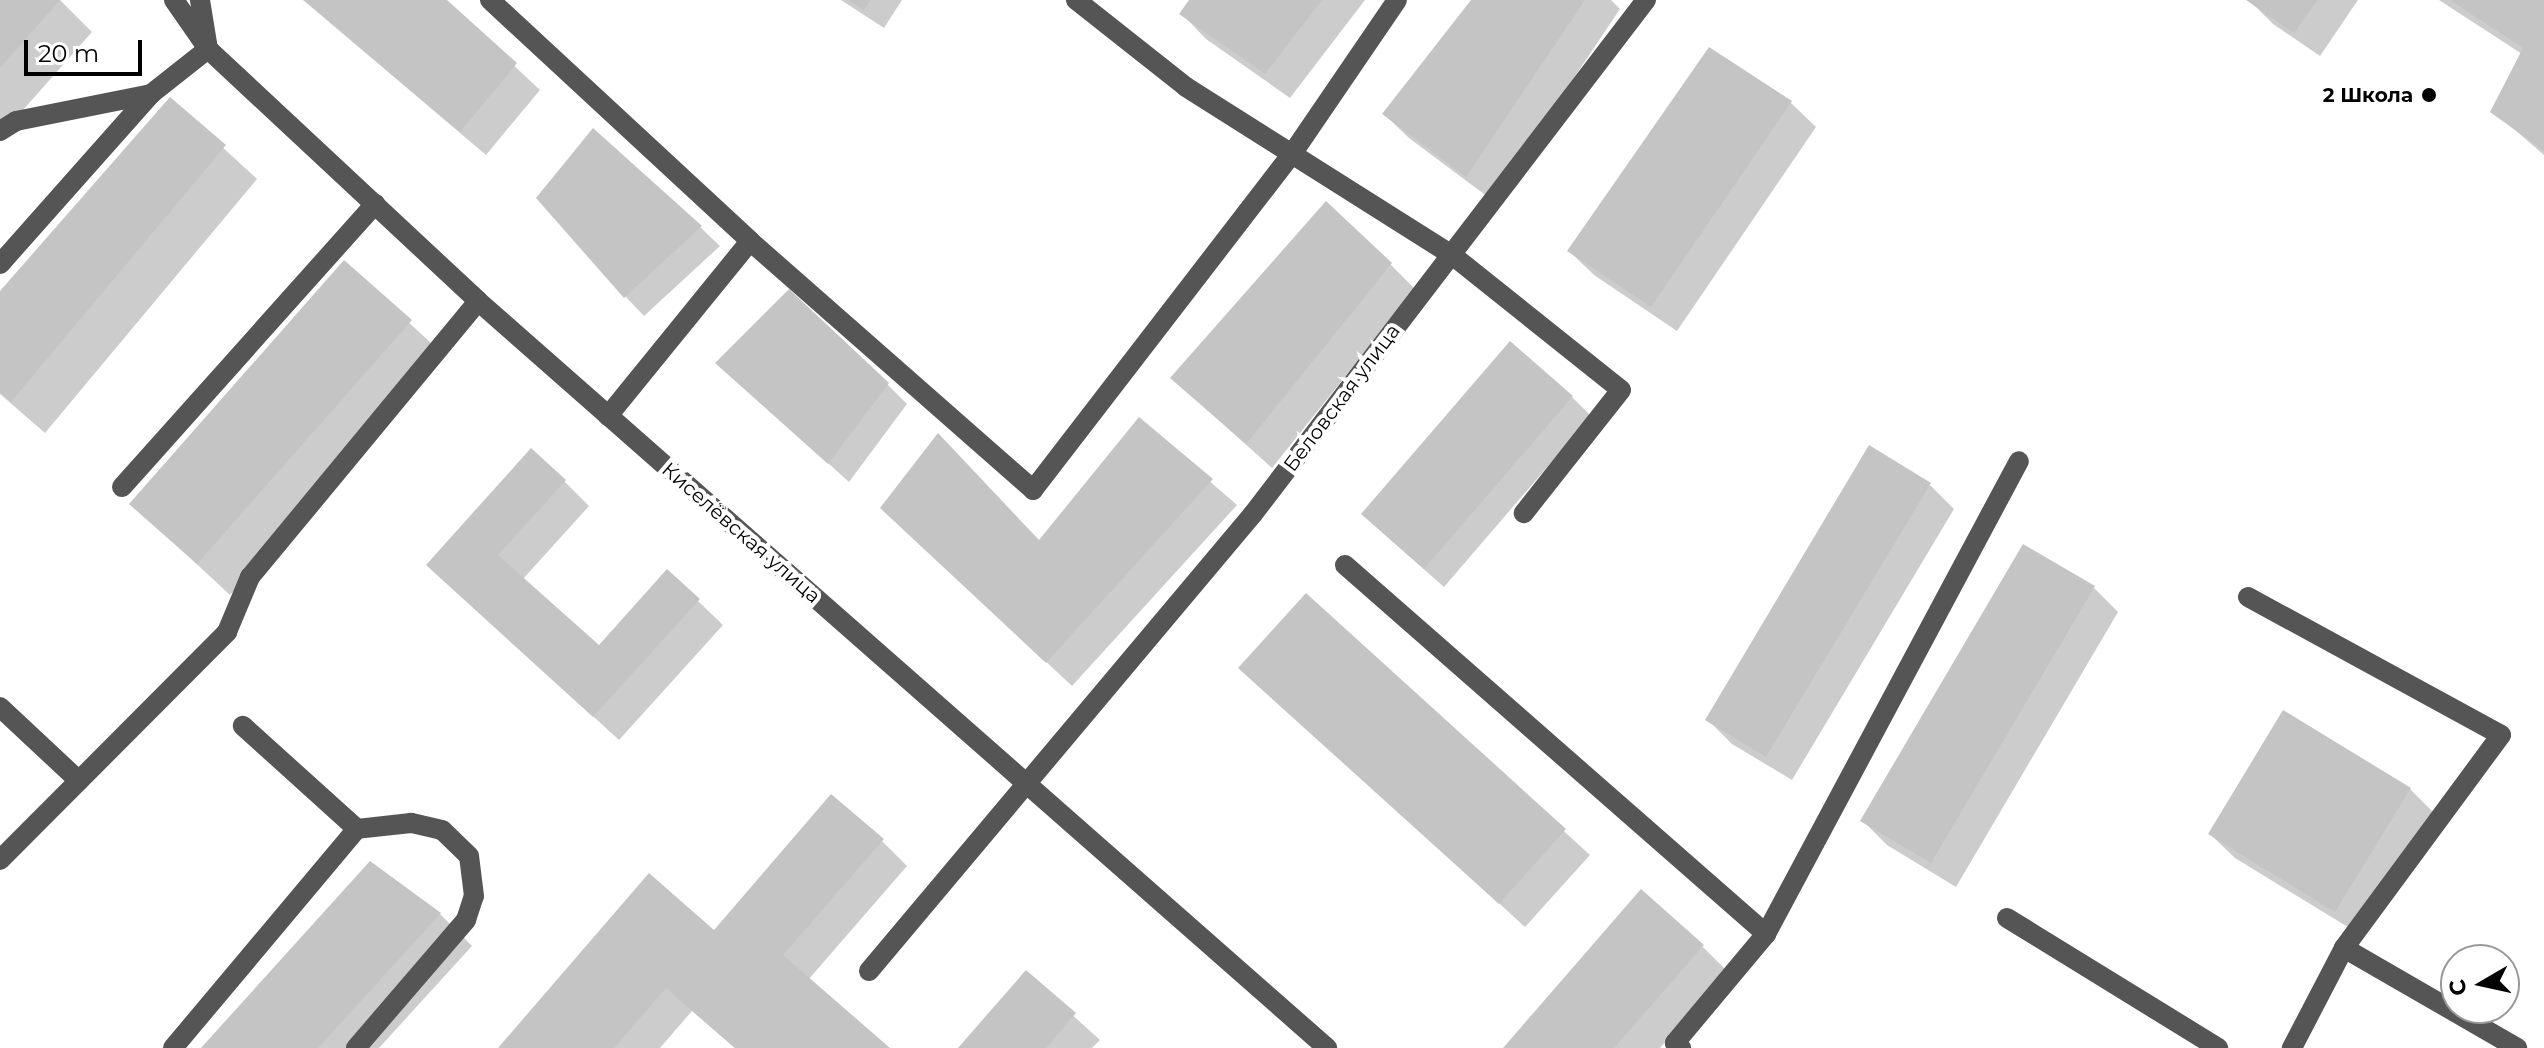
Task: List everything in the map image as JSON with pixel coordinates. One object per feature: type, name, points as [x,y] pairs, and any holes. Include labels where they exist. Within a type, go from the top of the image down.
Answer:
[{"type":"street","name":"Киселёвская улица","points":[[174,0],[208,49],[478,301],[1327,1048]]},
{"type":"street","points":[[0,264],[151,94],[208,49],[200,0]]},
{"type":"street","points":[[490,0],[750,241],[1033,490],[1292,154],[1397,0]]},
{"type":"street","points":[[1076,0],[1186,87],[1452,255],[1621,390],[1524,513]]},
{"type":"street","name":"Беловская улица","points":[[869,971],[1253,514],[1646,0]]},
{"type":"street","points":[[0,131],[16,121],[151,94]]},
{"type":"street","points":[[122,487],[375,204]]},
{"type":"street","points":[[608,416],[750,241]]},
{"type":"street","points":[[0,860],[227,632],[250,577],[478,301]]},
{"type":"street","points":[[1681,1048],[1675,1043],[1766,934],[2019,461]]},
{"type":"street","points":[[1345,565],[1766,934]]},
{"type":"street","points":[[2248,597],[2501,735],[2344,948],[2292,1048]]},
{"type":"street","points":[[0,707],[79,781]]},
{"type":"street","points":[[243,726],[357,829]]},
{"type":"street","points":[[173,1048],[357,829],[411,823],[442,830],[469,856],[474,896],[466,920],[356,1048]]},
{"type":"street","points":[[2007,918],[2218,1048]]},
{"type":"street","points":[[2344,948],[2517,1048]]},
{"type":"building","points":[[0,0],[60,0],[0,68]]},
{"type":"building","points":[[304,0],[447,0],[517,63],[460,132]]},
{"type":"building","points":[[849,0],[870,0],[864,10]]},
{"type":"building","points":[[1189,0],[1322,0],[1265,74],[1179,14]]},
{"type":"building","points":[[1471,0],[1585,0],[1466,177],[1382,114]]},
{"type":"building","points":[[2246,0],[2317,0],[2294,33]]},
{"type":"building","points":[[2450,0],[2544,0],[2544,151],[2490,112],[2523,48]]},
{"type":"building","points":[[1709,47],[1792,101],[1651,307],[1567,251]]},
{"type":"building","points":[[170,97],[226,145],[11,402],[0,392],[0,291]]},
{"type":"building","points":[[593,128],[702,226],[624,298],[536,198]]},
{"type":"building","points":[[1326,201],[1392,263],[1246,444],[1170,378]]},
{"type":"building","points":[[344,260],[412,320],[197,564],[129,504]]},
{"type":"building","points":[[789,289],[889,383],[828,464],[715,363]]},
{"type":"building","points":[[1510,341],[1573,396],[1424,569],[1361,514]]},
{"type":"building","points":[[1139,417],[1213,479],[1046,663],[880,508],[938,433],[1039,540]]},
{"type":"building","points":[[1869,445],[1931,483],[1766,757],[1705,720]]},
{"type":"building","points":[[531,448],[566,480],[498,555],[599,645],[667,569],[700,599],[593,717],[426,565]]},
{"type":"building","points":[[2023,544],[2095,586],[1931,863],[1860,821]]},
{"type":"building","points":[[1306,593],[1566,829],[1499,904],[1238,668]]},
{"type":"building","points":[[2283,710],[2411,788],[2335,912],[2208,834]]},
{"type":"building","points":[[831,794],[884,839],[783,955],[890,1048],[735,1048],[666,988],[614,1048],[498,1048],[649,873],[714,930]]},
{"type":"building","points":[[370,861],[441,913],[318,1048],[201,1048]]},
{"type":"building","points":[[1641,889],[1704,945],[1614,1048],[1503,1048]]},
{"type":"building","points":[[1026,970],[1076,1013],[1046,1048],[958,1048]]},
{"type":"place","name":"2 Школа","points":[[2429,95]]}]
